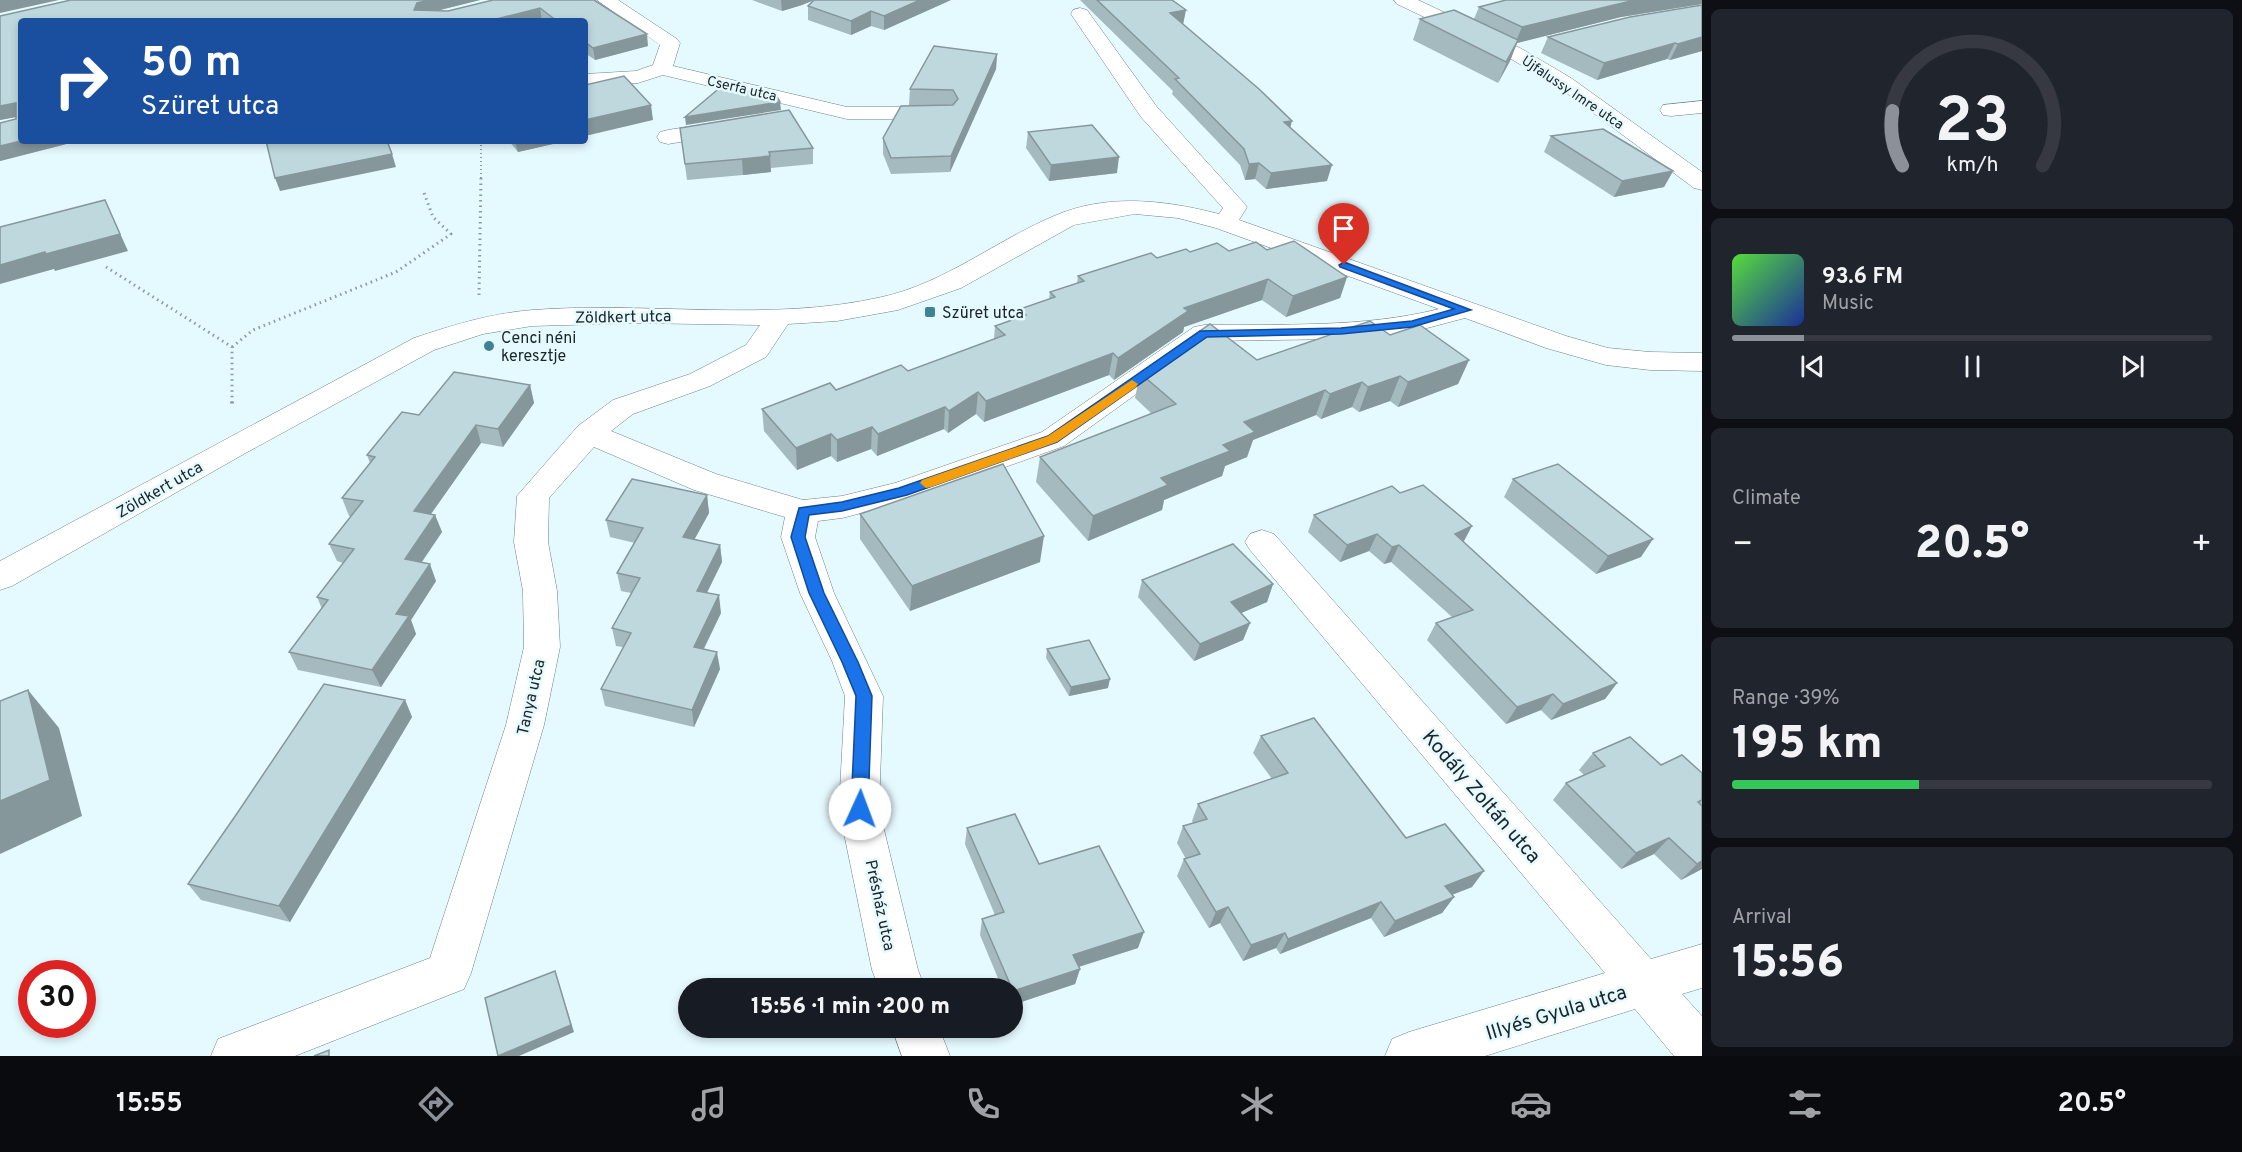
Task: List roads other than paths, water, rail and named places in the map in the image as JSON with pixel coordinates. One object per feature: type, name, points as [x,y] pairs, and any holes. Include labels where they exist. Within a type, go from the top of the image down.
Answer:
[{"type":"street","points":[[606,0],[670,43],[662,69]]},
{"type":"street","name":"Újfalussy Imre utca","points":[[1403,0],[1513,52],[1564,82],[1702,183]]},
{"type":"street","points":[[1080,14],[1149,112],[1235,207],[1225,223],[1556,342],[1606,356],[1650,361],[1702,362]]},
{"type":"street","points":[[1513,52],[1543,45]]},
{"type":"street","name":"Cserfa utca","points":[[588,80],[638,77],[662,69],[847,113],[944,113]]},
{"type":"street","name":"Cserfa utca","points":[[787,118],[821,106]]},
{"type":"street","points":[[1671,110],[1702,106]]},
{"type":"street","points":[[668,137],[744,125]]},
{"type":"street","name":"Zöldkert utca","points":[[0,577],[231,448],[424,344],[479,326],[543,317],[780,316],[837,313],[889,304],[952,282],[1038,233],[1065,220],[1092,213],[1136,207],[1179,211],[1225,223]]},
{"type":"street","points":[[589,433],[705,482],[803,512],[842,507],[902,492],[1053,439],[1204,333],[1341,331],[1412,324],[1466,310]]},
{"type":"street","name":"Tanya utca","points":[[235,1056],[447,973],[525,725],[542,647],[540,591],[531,542],[533,496],[589,433],[623,407],[700,380],[756,351],[780,316]]},
{"type":"street","name":"Présház utca","points":[[803,512],[798,537],[817,593],[864,696],[860,809],[898,978]]},
{"type":"street","name":"Kodály Zoltán utca","points":[[1262,542],[1702,1052]]},
{"type":"street","name":"Illyés Gyula utca","points":[[1409,1056],[1702,966]]},
{"type":"street","points":[[920,1038],[926,1056]]},
{"type":"place","name":"Szüret utca","points":[[930,312]]},
{"type":"place","name":"Cenci néni keresztje","points":[[489,346]]}]
